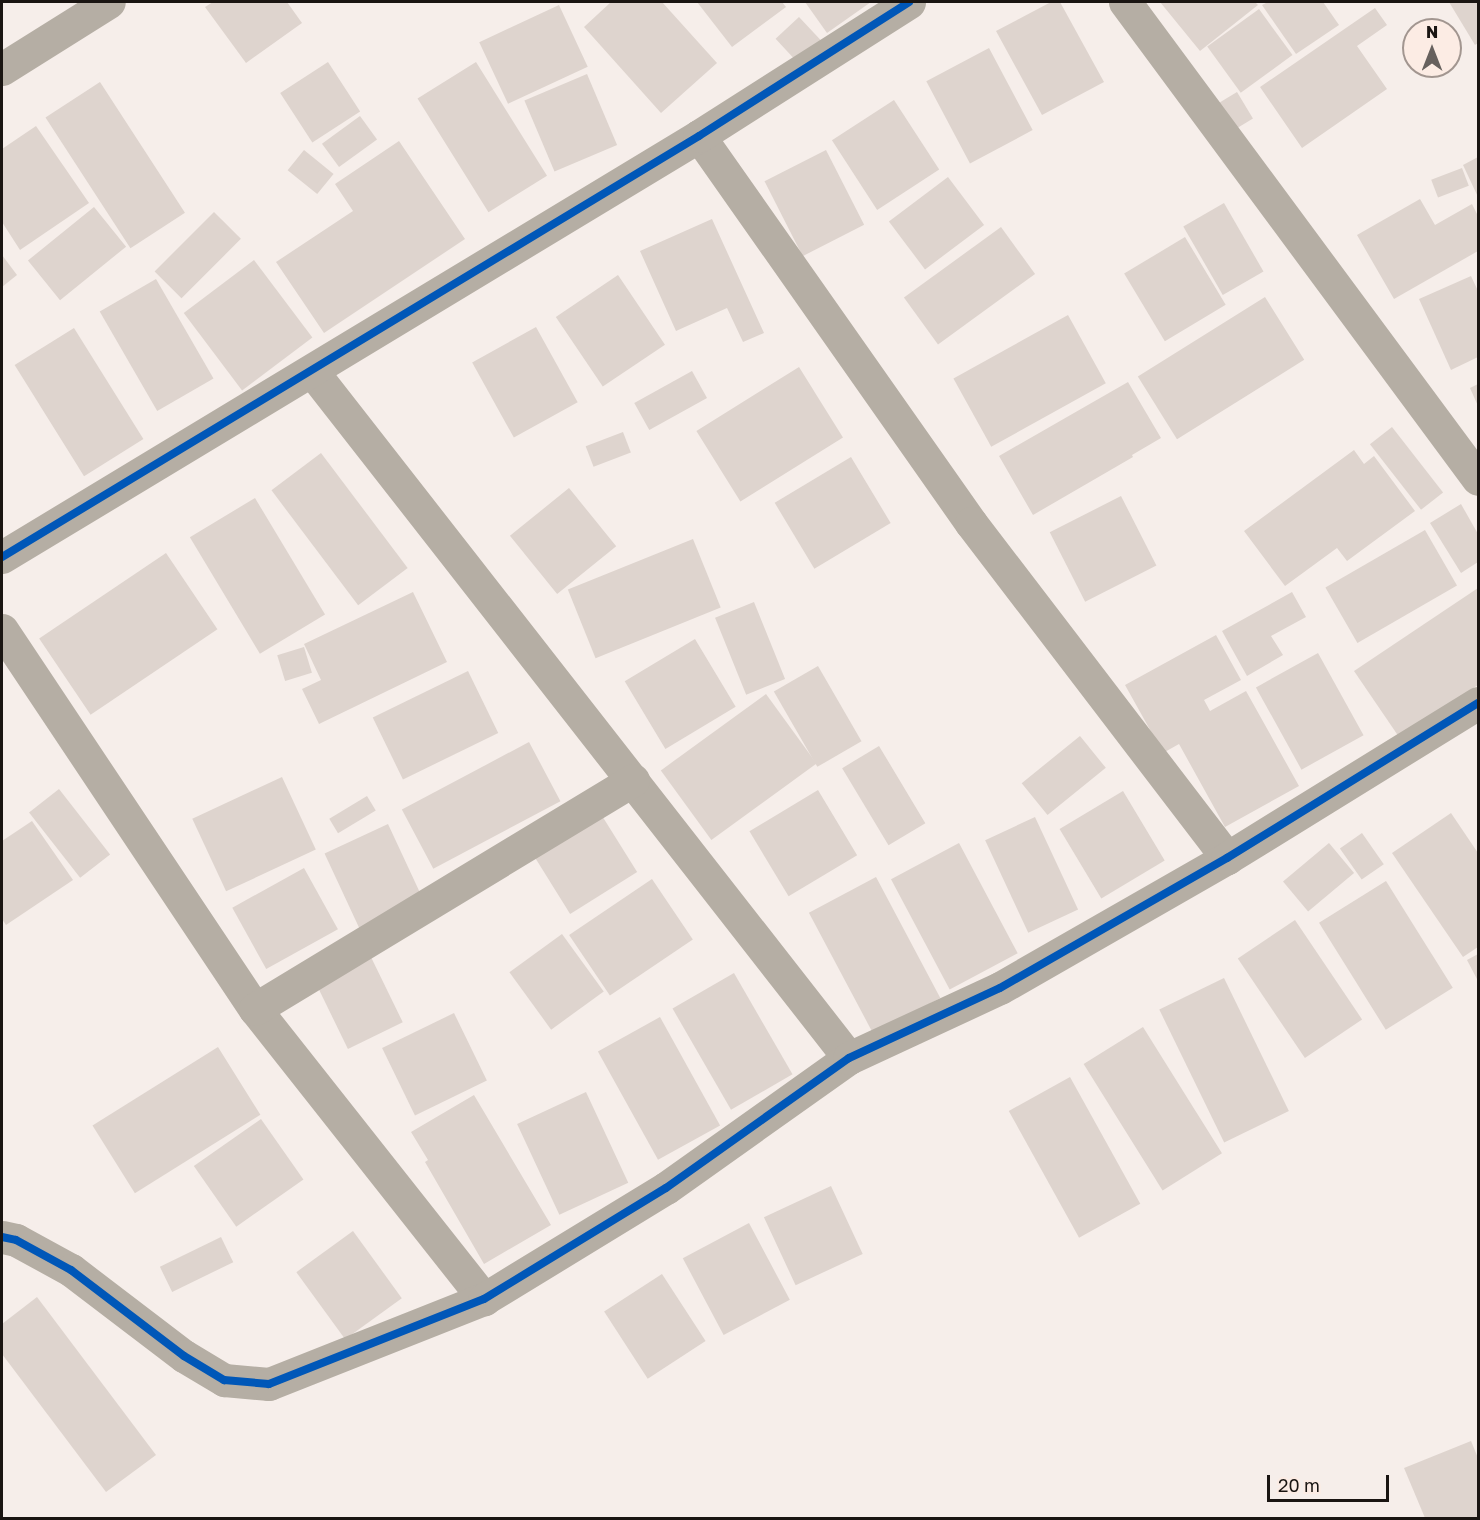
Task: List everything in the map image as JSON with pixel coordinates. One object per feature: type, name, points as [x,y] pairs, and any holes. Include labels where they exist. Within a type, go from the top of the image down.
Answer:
[{"type":"street","points":[[2,69],[108,2]]},
{"type":"street","points":[[2,556],[699,136],[909,2]]},
{"type":"street","points":[[1125,2],[1479,478]]},
{"type":"street","points":[[699,136],[971,523],[1227,858]]},
{"type":"street","points":[[312,371],[849,1058]]},
{"type":"street","points":[[2,630],[255,1009],[484,1299]]},
{"type":"street","points":[[2,1237],[16,1240],[71,1270],[184,1356],[224,1380],[270,1384],[484,1299],[666,1188],[849,1058],[1000,988],[1227,858],[1479,703]]},
{"type":"street","points":[[255,1009],[633,780]]},
{"type":"building","points":[[213,2],[287,2],[302,23],[246,63],[205,7]]},
{"type":"building","points":[[611,2],[662,2],[717,63],[661,113],[584,27]]},
{"type":"building","points":[[697,2],[782,2],[786,7],[732,47]]},
{"type":"building","points":[[805,2],[871,2],[827,33]]},
{"type":"building","points":[[1051,2],[1060,2],[1104,82],[1042,115],[996,31]]},
{"type":"building","points":[[1160,2],[1255,2],[1258,5],[1200,51]]},
{"type":"building","points":[[1268,2],[1323,2],[1339,25],[1296,54],[1262,5]]},
{"type":"building","points":[[1449,2],[1478,2],[1478,43],[1475,45],[1462,24],[1462,18],[1459,18]]},
{"type":"building","points":[[559,5],[588,67],[508,104],[479,42]]},
{"type":"building","points":[[1375,8],[1387,25],[1357,46],[1387,89],[1302,148],[1260,87]]},
{"type":"building","points":[[1259,9],[1293,55],[1241,93],[1207,47]]},
{"type":"building","points":[[799,17],[822,42],[799,64],[776,39]]},
{"type":"building","points":[[989,48],[1033,130],[970,163],[926,81]]},
{"type":"building","points":[[328,62],[360,111],[312,143],[280,93]]},
{"type":"building","points":[[476,62],[547,176],[488,212],[417,99]]},
{"type":"building","points":[[587,74],[617,145],[554,171],[524,101]]},
{"type":"building","points":[[100,82],[185,213],[130,248],[45,117]]},
{"type":"building","points":[[1237,92],[1253,119],[1231,132],[1215,105]]},
{"type":"building","points":[[894,100],[939,170],[877,210],[832,140]]},
{"type":"building","points":[[360,116],[377,139],[339,167],[322,144]]},
{"type":"building","points":[[36,126],[89,203],[20,250],[2,222],[2,149]]},
{"type":"building","points":[[399,141],[465,239],[324,333],[276,262],[353,211],[335,184]]},
{"type":"building","points":[[304,150],[334,174],[317,194],[288,170]]},
{"type":"building","points":[[826,150],[864,225],[803,256],[765,181]]},
{"type":"building","points":[[1478,157],[1478,197],[1463,165]]},
{"type":"building","points":[[1462,168],[1469,186],[1438,198],[1431,180]]},
{"type":"building","points":[[948,177],[984,225],[925,269],[889,222]]},
{"type":"building","points":[[1420,199],[1435,225],[1472,204],[1478,216],[1478,251],[1394,299],[1357,235]]},
{"type":"building","points":[[1224,203],[1264,271],[1223,295],[1183,226]]},
{"type":"building","points":[[94,207],[126,247],[60,300],[28,260]]},
{"type":"building","points":[[214,212],[241,239],[181,298],[155,271]]},
{"type":"building","points":[[712,219],[764,333],[743,342],[727,308],[676,331],[640,251]]},
{"type":"building","points":[[1001,227],[1035,274],[938,344],[904,298]]},
{"type":"building","points":[[1185,237],[1226,305],[1165,341],[1124,274]]},
{"type":"building","points":[[2,255],[17,275],[2,287]]},
{"type":"building","points":[[254,260],[312,337],[242,390],[184,313]]},
{"type":"building","points":[[618,275],[665,345],[603,387],[556,317]]},
{"type":"building","points":[[1471,276],[1478,291],[1478,357],[1451,370],[1419,299]]},
{"type":"building","points":[[156,279],[214,379],[157,411],[100,312]]},
{"type":"building","points":[[1265,297],[1304,360],[1177,439],[1138,376]]},
{"type":"building","points":[[1068,315],[1106,383],[991,447],[953,379]]},
{"type":"building","points":[[536,327],[578,402],[514,438],[472,362]]},
{"type":"building","points":[[74,328],[143,439],[84,476],[15,365]]},
{"type":"building","points":[[799,367],[843,437],[740,502],[696,431]]},
{"type":"building","points":[[692,371],[707,398],[649,430],[634,403]]},
{"type":"building","points":[[1128,382],[1161,438],[1132,455],[1133,457],[1033,515],[999,456]]},
{"type":"building","points":[[1478,384],[1478,406],[1470,388]]},
{"type":"building","points":[[1392,427],[1443,492],[1421,510],[1370,444]]},
{"type":"building","points":[[623,432],[631,453],[594,467],[586,446]]},
{"type":"building","points":[[1354,450],[1364,464],[1374,456],[1415,511],[1347,561],[1337,548],[1285,586],[1244,531]]},
{"type":"building","points":[[321,453],[408,568],[358,605],[271,490]]},
{"type":"building","points":[[851,457],[891,523],[814,569],[775,503]]},
{"type":"building","points":[[569,488],[616,546],[557,594],[510,536]]},
{"type":"building","points":[[1121,496],[1156,565],[1085,602],[1050,532]]},
{"type":"building","points":[[255,498],[325,615],[260,654],[190,537]]},
{"type":"building","points":[[1461,504],[1478,534],[1478,562],[1461,573],[1430,523]]},
{"type":"building","points":[[1425,530],[1457,585],[1357,643],[1325,588]]},
{"type":"building","points":[[693,539],[721,608],[596,658],[568,590]]},
{"type":"building","points":[[166,553],[217,629],[91,715],[39,639]]},
{"type":"building","points":[[1478,588],[1478,685],[1399,737],[1354,671]]},
{"type":"building","points":[[413,592],[447,662],[319,724],[302,689],[321,680],[304,644]]},
{"type":"building","points":[[1292,592],[1306,617],[1271,636],[1283,655],[1247,676],[1222,631]]},
{"type":"building","points":[[754,602],[785,679],[746,695],[715,618]]},
{"type":"building","points":[[1216,635],[1241,680],[1204,700],[1210,711],[1246,691],[1299,786],[1225,827],[1179,744],[1163,753],[1125,685]]},
{"type":"building","points":[[695,639],[736,707],[665,749],[625,681]]},
{"type":"building","points":[[304,647],[312,673],[285,681],[277,655]]},
{"type":"building","points":[[1318,653],[1364,735],[1301,770],[1256,687]]},
{"type":"building","points":[[818,666],[862,741],[817,767],[774,692]]},
{"type":"building","points":[[468,671],[498,733],[403,779],[373,717]]},
{"type":"building","points":[[766,694],[817,764],[711,840],[661,770]]},
{"type":"building","points":[[1080,736],[1106,768],[1048,815],[1022,783]]},
{"type":"building","points":[[529,742],[560,801],[433,869],[402,810]]},
{"type":"building","points":[[879,746],[925,823],[888,845],[842,768]]},
{"type":"building","points":[[282,777],[316,850],[226,891],[192,819]]},
{"type":"building","points":[[59,789],[110,854],[80,878],[29,812]]},
{"type":"building","points":[[818,790],[857,855],[789,896],[749,831]]},
{"type":"building","points":[[1123,791],[1165,860],[1101,899],[1060,829]]},
{"type":"building","points":[[367,796],[376,811],[338,833],[329,819]]},
{"type":"building","points":[[599,811],[637,872],[570,914],[532,853]]},
{"type":"building","points":[[1451,813],[1478,853],[1478,947],[1463,957],[1392,853]]},
{"type":"building","points":[[1035,817],[1078,909],[1028,933],[985,840]]},
{"type":"building","points":[[32,821],[73,880],[6,925],[2,919],[2,841]]},
{"type":"building","points":[[388,824],[423,900],[360,930],[325,854]]},
{"type":"building","points":[[1362,833],[1384,864],[1362,880],[1340,848]]},
{"type":"building","points":[[959,843],[1018,953],[950,990],[891,879]]},
{"type":"building","points":[[1329,843],[1354,873],[1308,911],[1283,882]]},
{"type":"building","points":[[304,868],[338,929],[266,969],[232,908]]},
{"type":"building","points":[[876,877],[940,998],[873,1034],[809,913]]},
{"type":"building","points":[[652,879],[693,940],[610,995],[569,935]]},
{"type":"building","points":[[1386,881],[1453,988],[1386,1030],[1319,923]]},
{"type":"building","points":[[1295,920],[1362,1019],[1305,1058],[1238,959]]},
{"type":"building","points":[[562,934],[604,991],[551,1030],[509,972]]},
{"type":"building","points":[[369,953],[403,1022],[348,1049],[314,980]]},
{"type":"building","points":[[1478,954],[1478,981],[1467,960]]},
{"type":"building","points":[[734,973],[792,1074],[731,1110],[673,1008]]},
{"type":"building","points":[[1224,978],[1289,1111],[1224,1143],[1159,1010]]},
{"type":"building","points":[[454,1013],[487,1080],[415,1115],[382,1048]]},
{"type":"building","points":[[660,1017],[720,1125],[658,1160],[598,1051]]},
{"type":"building","points":[[1143,1027],[1222,1153],[1163,1190],[1084,1064]]},
{"type":"building","points":[[218,1047],[260,1115],[135,1193],[92,1125]]},
{"type":"building","points":[[1070,1077],[1140,1204],[1079,1238],[1009,1111]]},
{"type":"building","points":[[586,1092],[628,1183],[559,1215],[517,1124]]},
{"type":"building","points":[[474,1095],[551,1225],[484,1264],[425,1162],[428,1160],[411,1132]]},
{"type":"building","points":[[261,1119],[303,1180],[236,1227],[194,1166]]},
{"type":"building","points":[[831,1186],[863,1254],[796,1285],[764,1217]]},
{"type":"building","points":[[749,1223],[790,1300],[724,1335],[683,1258]]},
{"type":"building","points":[[353,1231],[402,1298],[345,1339],[296,1272]]},
{"type":"building","points":[[221,1237],[233,1262],[172,1292],[160,1267]]},
{"type":"building","points":[[662,1274],[706,1341],[648,1379],[604,1312]]},
{"type":"building","points":[[37,1297],[156,1455],[106,1492],[2,1354],[2,1324]]},
{"type":"building","points":[[1471,1441],[1478,1458],[1478,1518],[1425,1518],[1404,1468]]},
{"type":"cycle path","points":[[2,557],[699,136],[909,2]]},
{"type":"cycle path","points":[[2,1237],[16,1240],[71,1270],[184,1356],[224,1380],[269,1384],[484,1299],[666,1188],[849,1058],[1000,988],[1227,858],[1478,703]]}]
